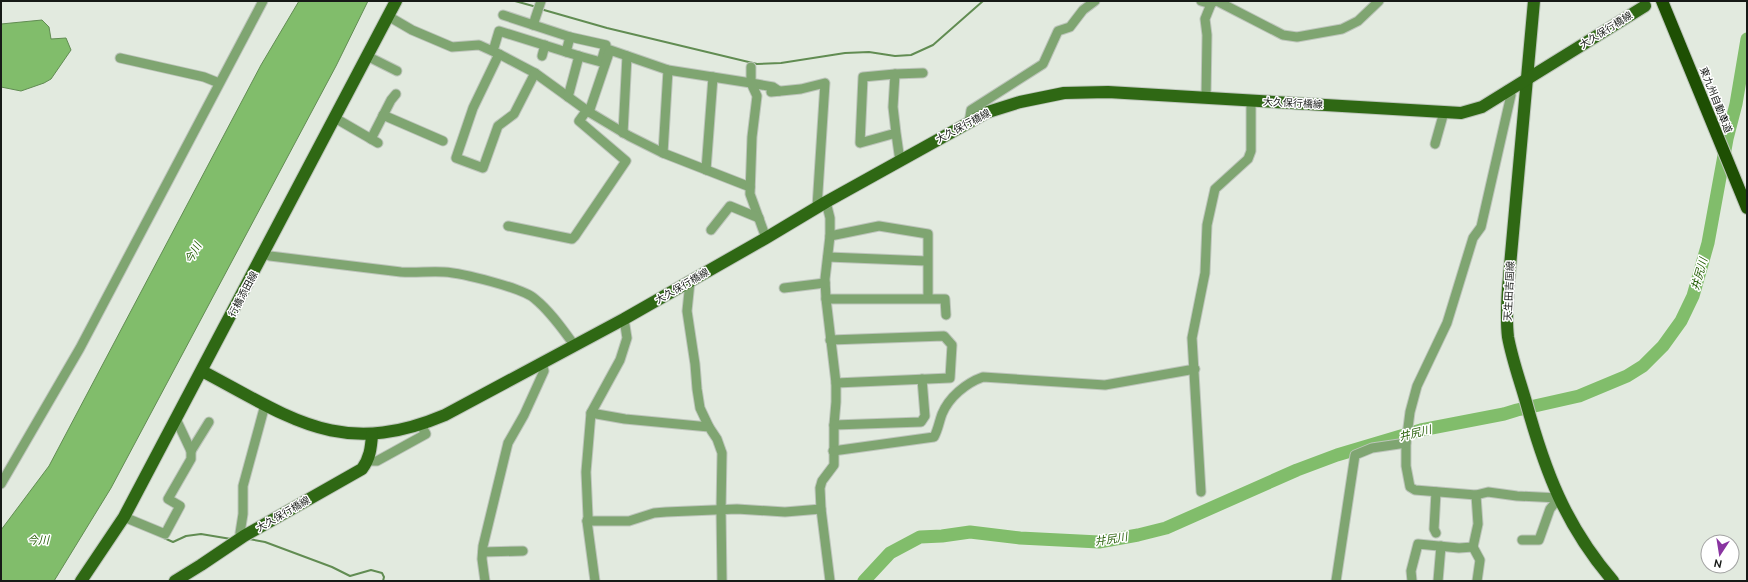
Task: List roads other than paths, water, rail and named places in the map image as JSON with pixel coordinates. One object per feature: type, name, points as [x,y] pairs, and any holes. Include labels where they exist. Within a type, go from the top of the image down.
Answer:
[{"type":"highway","name":"東九州自動車道","points":[[1662,1],[1746,206]]},
{"type":"main road","name":"行橋添田線","points":[[81,581],[124,517],[264,254],[396,1]]},
{"type":"main road","name":"天生田吉国線","points":[[1534,1],[1506,311],[1508,337],[1540,451],[1559,498],[1566,514],[1589,550],[1613,581]]},
{"type":"main road","name":"大久保行橋線","points":[[202,371],[298,421],[327,430],[350,434],[372,435],[421,425],[445,415],[542,362],[576,346],[690,282],[822,204],[988,112],[1014,104],[1064,93],[1108,92],[1461,113],[1482,107],[1507,90],[1528,79],[1645,6]]},
{"type":"main road","points":[[368,460],[371,449],[372,435]]},
{"type":"main road","name":"大久保行橋線","points":[[175,581],[244,536],[362,469],[368,460]]},
{"type":"street","points":[[1,484],[80,348],[263,1]]},
{"type":"street","points":[[530,41],[541,1]]},
{"type":"street","points":[[969,123],[971,110],[1043,64],[1058,31],[1070,27],[1083,10],[1095,1]]},
{"type":"street","points":[[1201,1],[1214,2],[1283,35],[1297,37],[1342,29],[1358,21],[1380,1]]},
{"type":"street","points":[[1206,98],[1207,35],[1205,19],[1214,2]]},
{"type":"street","points":[[503,15],[570,37],[606,45],[601,62],[499,31],[496,52],[473,108],[456,158],[483,168],[498,126],[514,114],[535,73]]},
{"type":"street","points":[[388,16],[412,30],[452,47],[479,45],[496,52],[535,73],[588,111],[623,133],[663,153],[750,187]]},
{"type":"street","points":[[566,52],[570,37]]},
{"type":"street","points":[[542,56],[545,45]]},
{"type":"street","points":[[508,226],[572,238],[576,236],[626,161],[579,121],[588,111],[610,50],[668,70],[772,87],[775,92],[801,89],[825,82],[822,204],[830,218],[830,236],[825,283],[830,340],[836,383],[833,451],[834,465],[822,481],[820,488],[821,509],[830,581]]},
{"type":"street","points":[[368,56],[396,70]]},
{"type":"street","points":[[568,97],[579,56]]},
{"type":"street","points":[[623,133],[627,56]]},
{"type":"street","points":[[120,58],[204,77],[219,83]]},
{"type":"street","points":[[751,66],[751,83],[757,96],[750,194],[766,238]]},
{"type":"street","points":[[663,153],[668,70]]},
{"type":"street","points":[[896,133],[860,143],[864,77],[923,73]]},
{"type":"street","points":[[895,74],[893,108],[900,161]]},
{"type":"street","points":[[706,170],[713,77]]},
{"type":"street","points":[[1507,90],[1510,95],[1481,227],[1473,238],[1448,322],[1417,386],[1410,412],[1406,442],[1406,466],[1410,487],[1415,490],[1476,495],[1488,492],[1517,496],[1559,498]]},
{"type":"street","points":[[335,118],[374,141],[383,115],[396,94]]},
{"type":"street","points":[[1201,492],[1192,338],[1205,273],[1207,225],[1215,189],[1248,159],[1251,151],[1252,101]]},
{"type":"street","points":[[1435,144],[1444,112]]},
{"type":"street","points":[[383,115],[443,141]]},
{"type":"street","points":[[711,230],[730,206],[759,218]]},
{"type":"street","points":[[830,236],[879,226],[928,234],[928,298]]},
{"type":"street","points":[[264,254],[270,256],[401,272],[444,272],[458,274],[519,290],[534,298],[576,346]]},
{"type":"street","points":[[828,257],[928,261]]},
{"type":"street","points":[[690,282],[687,311],[696,364],[697,389],[700,408],[709,427],[717,439],[722,453],[722,581]]},
{"type":"street","points":[[784,288],[825,283]]},
{"type":"street","points":[[826,299],[945,299],[946,315]]},
{"type":"street","points":[[595,581],[587,521],[586,472],[591,413],[620,360],[627,338],[624,319]]},
{"type":"street","points":[[830,340],[944,336],[952,345],[950,378],[836,383]]},
{"type":"street","points":[[485,581],[482,552],[508,443],[524,415],[544,371],[542,362]]},
{"type":"street","points":[[833,451],[934,437],[943,412],[957,393],[972,381],[983,377],[1106,385],[1195,369]]},
{"type":"street","points":[[834,425],[921,422],[925,416],[922,379]]},
{"type":"street","points":[[244,536],[240,533],[243,514],[243,486],[265,405]]},
{"type":"street","points":[[591,413],[709,427]]},
{"type":"street","points":[[124,517],[165,534],[180,506],[168,499],[191,458],[191,451],[176,419]]},
{"type":"street","points":[[191,451],[209,422]]},
{"type":"street","points":[[368,460],[377,461],[426,434],[421,425]]},
{"type":"street","points":[[1336,581],[1355,455],[1372,448],[1406,442]]},
{"type":"street","points":[[1436,492],[1434,529],[1436,533]]},
{"type":"street","points":[[1476,495],[1478,524],[1473,547],[1480,560],[1477,581]]},
{"type":"street","points":[[1522,540],[1539,540],[1550,509],[1559,498]]},
{"type":"street","points":[[587,521],[629,521],[654,513],[721,510],[784,512],[821,509]]},
{"type":"street","points":[[1412,581],[1411,571],[1418,544],[1459,548],[1473,547]]},
{"type":"street","points":[[1438,581],[1441,546]]},
{"type":"street","points":[[482,552],[522,551]]},
{"type":"water","name":"今川","points":[[299,1],[368,1],[336,66],[111,488],[54,581],[1,581],[1,530],[49,466],[261,65]]},
{"type":"water","points":[[42,20],[49,27],[51,39],[66,38],[71,50],[51,79],[44,83],[21,91],[1,87],[1,24]]},
{"type":"waterway","points":[[515,1],[533,6]]},
{"type":"waterway","points":[[544,10],[607,28],[757,64],[781,63],[845,53],[869,52],[895,56],[911,55],[933,45],[983,1]]},
{"type":"waterway","name":"井尻川","points":[[864,581],[890,553],[920,537],[970,532],[1020,538],[1099,542],[1138,535],[1166,528],[1297,470],[1337,455],[1421,430],[1504,414],[1579,396],[1627,376],[1643,366],[1663,346],[1681,321],[1693,296],[1708,243],[1727,139],[1736,104],[1747,39]]},
{"type":"waterway","points":[[164,538],[173,542],[186,536],[201,534],[231,539]]},
{"type":"waterway","points":[[249,539],[265,542],[332,567],[350,576],[371,570],[382,573],[384,577],[383,581]]}]
